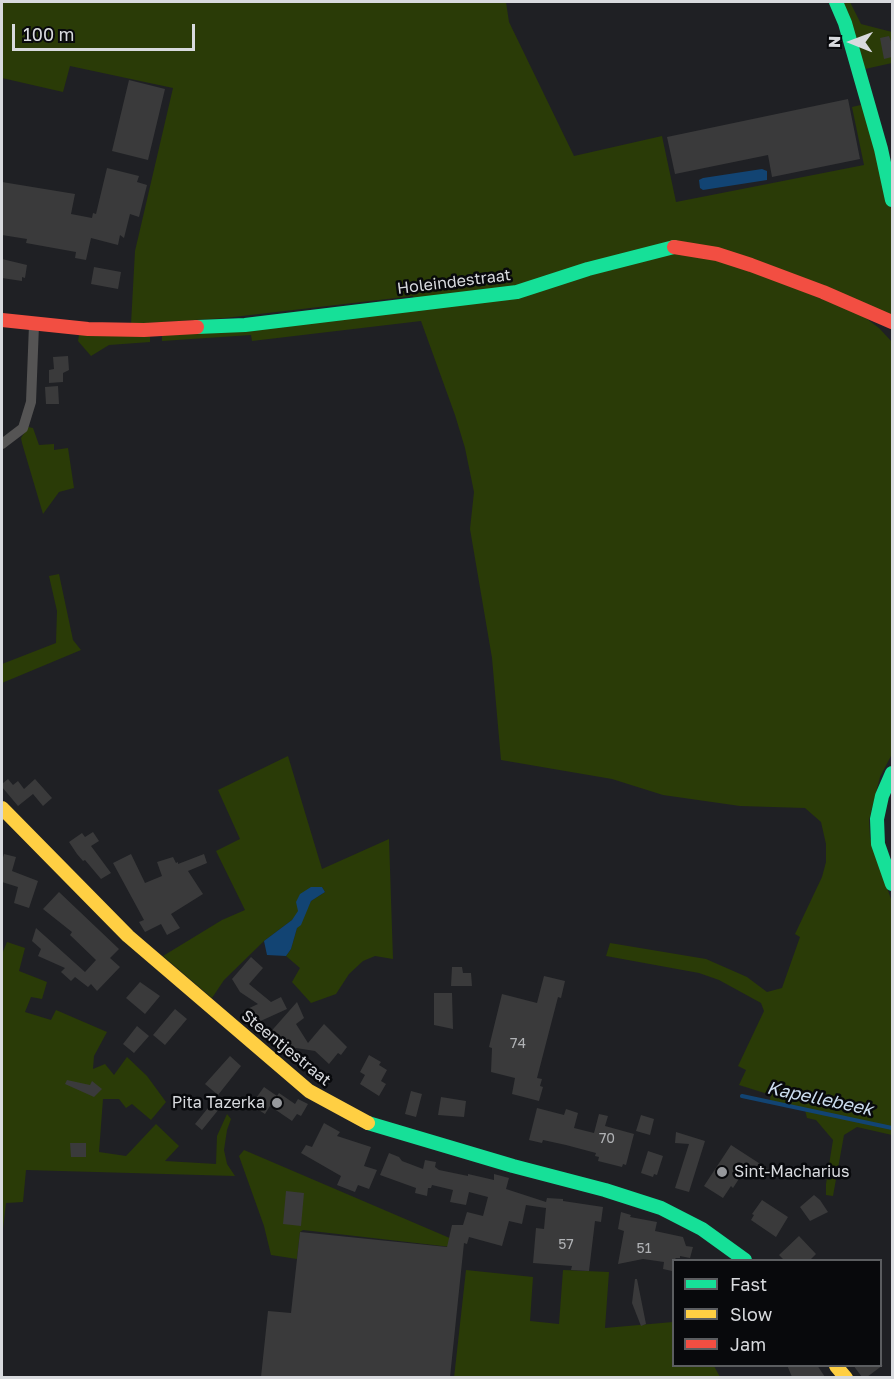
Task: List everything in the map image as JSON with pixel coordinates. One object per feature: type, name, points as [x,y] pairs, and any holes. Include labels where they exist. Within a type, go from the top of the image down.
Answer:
[{"type":"street","points":[[836,2],[845,22],[859,70],[881,149],[892,200]]},
{"type":"street","name":"Holeindestraat","points":[[2,320],[88,329],[144,330],[245,325],[517,292],[598,266],[678,246],[717,254],[751,265],[823,292],[892,322]]},
{"type":"street","points":[[2,444],[23,428],[31,402],[34,325]]},
{"type":"street","points":[[892,773],[882,796],[877,819],[878,844],[892,884]]},
{"type":"street","name":"Steentjestraat","points":[[2,808],[128,936],[309,1091],[328,1103],[369,1124],[605,1190],[661,1208],[702,1229],[745,1259]]},
{"type":"green space","points":[[2,2],[506,2],[509,22],[574,156],[662,136],[676,202],[864,165],[852,107],[865,104],[892,213],[892,316],[686,242],[599,271],[674,253],[695,254],[759,273],[863,316],[892,342],[892,754],[880,777],[869,820],[870,838],[892,902],[892,1135],[857,1127],[844,1135],[833,1196],[826,1195],[826,1184],[833,1140],[816,1120],[807,1118],[805,1110],[769,1103],[771,1095],[739,1085],[746,1070],[738,1066],[764,1011],[761,1003],[719,980],[699,973],[606,956],[610,943],[706,959],[747,977],[767,992],[782,988],[800,937],[795,934],[822,877],[826,862],[826,844],[821,822],[805,808],[740,806],[663,795],[612,779],[501,760],[492,658],[470,529],[474,492],[465,448],[455,415],[421,321],[252,341],[251,335],[162,341],[162,334],[415,310],[413,296],[225,318],[131,324],[135,251],[173,88],[70,66],[63,92],[2,78]]},
{"type":"green space","points":[[841,2],[850,2],[861,24],[892,32],[892,63],[865,69]]},
{"type":"green space","points":[[150,334],[150,342],[109,345],[91,356],[78,341],[79,335]]},
{"type":"green space","points":[[28,427],[33,428],[39,445],[54,444],[54,450],[68,448],[74,488],[59,492],[43,514],[21,438]]},
{"type":"green space","points":[[59,574],[73,640],[81,650],[2,683],[2,664],[56,643],[57,611],[49,576]]},
{"type":"green space","points":[[288,756],[322,869],[389,839],[393,959],[375,956],[363,961],[349,974],[336,994],[311,1003],[292,982],[300,968],[286,956],[311,901],[325,892],[322,887],[292,920],[264,941],[224,980],[212,998],[163,956],[222,920],[245,910],[216,851],[240,839],[218,790]]},
{"type":"green space","points":[[7,942],[25,948],[19,971],[47,982],[42,999],[31,997],[25,1012],[51,1020],[56,1010],[107,1032],[94,1056],[93,1069],[105,1064],[114,1075],[127,1057],[147,1076],[166,1102],[151,1120],[132,1104],[126,1108],[119,1099],[103,1099],[99,1152],[126,1156],[156,1124],[179,1146],[165,1161],[216,1164],[217,1136],[227,1114],[231,1119],[224,1150],[227,1164],[235,1176],[26,1170],[23,1202],[6,1203],[2,1237],[2,954]]},
{"type":"green space","points":[[244,1150],[452,1239],[451,1247],[303,1230],[300,1232],[297,1259],[271,1255],[264,1226],[239,1156]]},
{"type":"green space","points":[[466,1270],[533,1277],[530,1321],[559,1324],[563,1270],[609,1272],[605,1328],[672,1322],[672,1367],[715,1367],[720,1377],[454,1378]]},
{"type":"water","points":[[762,169],[767,171],[767,180],[703,190],[700,188],[699,180],[703,178]]},
{"type":"water","points":[[311,887],[322,887],[325,892],[311,901],[301,925],[297,928],[291,949],[286,956],[267,955],[264,941],[292,920],[298,911],[296,902],[300,894]]},
{"type":"building","points":[[889,36],[892,44],[892,57],[884,59],[880,38]]},
{"type":"building","points":[[129,80],[165,89],[148,160],[112,151]]},
{"type":"building","points":[[848,99],[860,159],[772,177],[768,155],[675,174],[667,137]]},
{"type":"building","points":[[107,168],[139,176],[137,182],[147,185],[139,217],[130,214],[124,238],[120,235],[118,245],[91,238],[86,260],[75,258],[76,252],[26,243],[27,239],[2,235],[2,182],[75,194],[71,214],[92,218],[93,213],[96,214]]},
{"type":"building","points":[[2,259],[27,265],[25,278],[22,277],[22,281],[2,278]]},
{"type":"building","points":[[94,267],[121,272],[118,289],[91,284]]},
{"type":"building","points":[[68,356],[69,370],[63,373],[63,382],[49,383],[49,370],[54,369],[53,357]]},
{"type":"building","points":[[58,386],[59,404],[46,404],[45,387]]},
{"type":"building","points":[[8,779],[13,785],[18,781],[24,789],[35,779],[52,798],[43,806],[33,794],[18,806],[2,787]]},
{"type":"building","points":[[93,832],[99,841],[91,846],[111,873],[101,879],[85,860],[83,861],[69,842],[82,833],[85,837]]},
{"type":"building","points":[[4,854],[16,857],[12,871],[38,881],[29,908],[14,903],[18,887],[2,882]]},
{"type":"building","points":[[131,854],[145,883],[162,876],[157,862],[173,857],[178,864],[204,854],[207,863],[188,871],[203,894],[171,914],[180,928],[167,935],[161,924],[145,932],[139,922],[144,920],[113,863]]},
{"type":"building","points":[[59,892],[119,949],[110,958],[120,967],[97,991],[91,984],[88,987],[75,977],[71,981],[61,972],[65,968],[38,956],[41,949],[32,941],[36,928],[85,972],[96,960],[70,935],[72,932],[43,909]]},
{"type":"building","points":[[251,957],[263,968],[249,984],[271,1002],[281,997],[287,1009],[254,1024],[243,1011],[258,1004],[240,992],[232,979]]},
{"type":"building","points":[[452,967],[462,967],[463,973],[471,973],[472,986],[451,986]]},
{"type":"building","points":[[544,976],[565,981],[561,998],[558,997],[537,1078],[542,1079],[540,1086],[543,1087],[539,1101],[512,1094],[515,1078],[491,1072],[492,1048],[489,1047],[502,994],[537,1003]]},
{"type":"building","points":[[140,982],[160,996],[145,1014],[126,998]]},
{"type":"building","points":[[434,993],[452,993],[453,1029],[434,1025]]},
{"type":"building","points":[[297,1002],[304,1018],[296,1024],[308,1043],[324,1024],[347,1047],[341,1055],[338,1053],[329,1064],[315,1051],[296,1048],[289,1055],[267,1036]]},
{"type":"building","points":[[175,1009],[187,1019],[165,1045],[153,1035]]},
{"type":"building","points":[[137,1026],[149,1036],[134,1053],[123,1044]]},
{"type":"building","points":[[369,1055],[381,1062],[379,1065],[387,1070],[381,1081],[386,1084],[379,1096],[360,1084],[365,1075],[360,1072]]},
{"type":"building","points":[[230,1056],[241,1066],[218,1095],[205,1084]]},
{"type":"building","points":[[67,1080],[90,1085],[92,1081],[102,1089],[94,1097],[65,1084]]},
{"type":"building","points":[[264,1087],[277,1096],[279,1093],[295,1104],[298,1099],[308,1104],[301,1116],[297,1114],[292,1121],[270,1106],[265,1114],[251,1105]]},
{"type":"building","points":[[411,1091],[422,1094],[416,1117],[405,1114]]},
{"type":"building","points":[[441,1097],[466,1101],[464,1117],[438,1115]]},
{"type":"building","points":[[212,1103],[219,1109],[202,1130],[195,1124]]},
{"type":"building","points":[[537,1108],[564,1115],[566,1109],[578,1113],[574,1128],[594,1133],[599,1114],[608,1116],[605,1126],[634,1134],[626,1165],[623,1164],[622,1167],[598,1161],[599,1157],[595,1156],[596,1153],[566,1145],[543,1140],[542,1143],[529,1140]]},
{"type":"building","points":[[641,1115],[654,1119],[650,1135],[636,1131]]},
{"type":"building","points":[[324,1123],[340,1132],[337,1136],[371,1147],[364,1166],[377,1170],[369,1189],[358,1185],[355,1192],[337,1185],[341,1176],[301,1153],[306,1145],[312,1147]]},
{"type":"building","points":[[676,1132],[705,1141],[689,1192],[675,1188],[689,1144],[675,1143]]},
{"type":"building","points":[[70,1143],[86,1143],[86,1157],[71,1157]]},
{"type":"building","name":"Sint-Macharius","points":[[731,1145],[768,1169],[762,1178],[746,1168],[733,1188],[731,1186],[723,1198],[704,1186]]},
{"type":"building","points":[[648,1151],[663,1156],[657,1175],[654,1174],[653,1177],[641,1173]]},
{"type":"building","points":[[389,1153],[423,1169],[425,1160],[436,1162],[435,1167],[439,1170],[494,1180],[494,1174],[509,1178],[506,1189],[546,1202],[547,1198],[563,1199],[563,1201],[603,1207],[601,1222],[595,1221],[589,1271],[571,1270],[572,1266],[533,1263],[536,1228],[544,1229],[546,1208],[526,1205],[522,1224],[509,1221],[502,1246],[469,1237],[467,1244],[464,1243],[450,1377],[261,1377],[268,1311],[291,1313],[300,1232],[447,1247],[452,1225],[463,1225],[467,1212],[483,1216],[488,1197],[469,1192],[466,1205],[450,1202],[453,1190],[432,1185],[428,1188],[427,1196],[415,1193],[416,1188],[380,1175]]},
{"type":"building","points":[[286,1191],[304,1193],[301,1226],[283,1224]]},
{"type":"building","points":[[814,1195],[828,1212],[810,1221],[800,1207]]},
{"type":"building","points":[[762,1200],[788,1217],[776,1237],[751,1220],[754,1215],[752,1214]]},
{"type":"building","points":[[621,1212],[631,1215],[630,1217],[657,1222],[655,1231],[683,1237],[686,1246],[693,1247],[690,1258],[680,1256],[680,1258],[672,1259],[672,1271],[663,1269],[664,1262],[643,1259],[618,1264],[624,1231],[618,1229]]},
{"type":"building","points":[[799,1236],[816,1254],[811,1259],[783,1259],[779,1255]]},
{"type":"building","points":[[635,1279],[637,1279],[646,1324],[641,1326],[632,1303]]},
{"type":"building","points":[[788,1367],[818,1367],[825,1377],[792,1377]]},
{"type":"building","points":[[854,1367],[880,1367],[867,1377],[862,1377]]},
{"type":"waterway","name":"Kapellebeek","points":[[742,1096],[892,1128]]},
{"type":"traffic: fast","points":[[836,2],[845,23],[881,149],[892,200]]},
{"type":"traffic: fast","points":[[197,327],[245,325],[517,292],[588,269],[674,247]]},
{"type":"traffic: fast","points":[[892,773],[882,796],[877,819],[878,844],[892,884]]},
{"type":"traffic: fast","points":[[368,1123],[661,1208],[702,1229],[744,1259]]},
{"type":"traffic: slow","points":[[2,808],[128,936],[309,1091],[368,1123]]},
{"type":"traffic: slow","points":[[837,1367],[846,1378]]},
{"type":"traffic: jam","points":[[674,247],[717,254],[751,265],[823,292],[892,322]]},
{"type":"traffic: jam","points":[[2,320],[88,329],[144,330],[197,327]]},
{"type":"place","name":"Pita Tazerka","points":[[277,1103]]},
{"type":"place","name":"Sint-Macharius","points":[[722,1172]]}]
